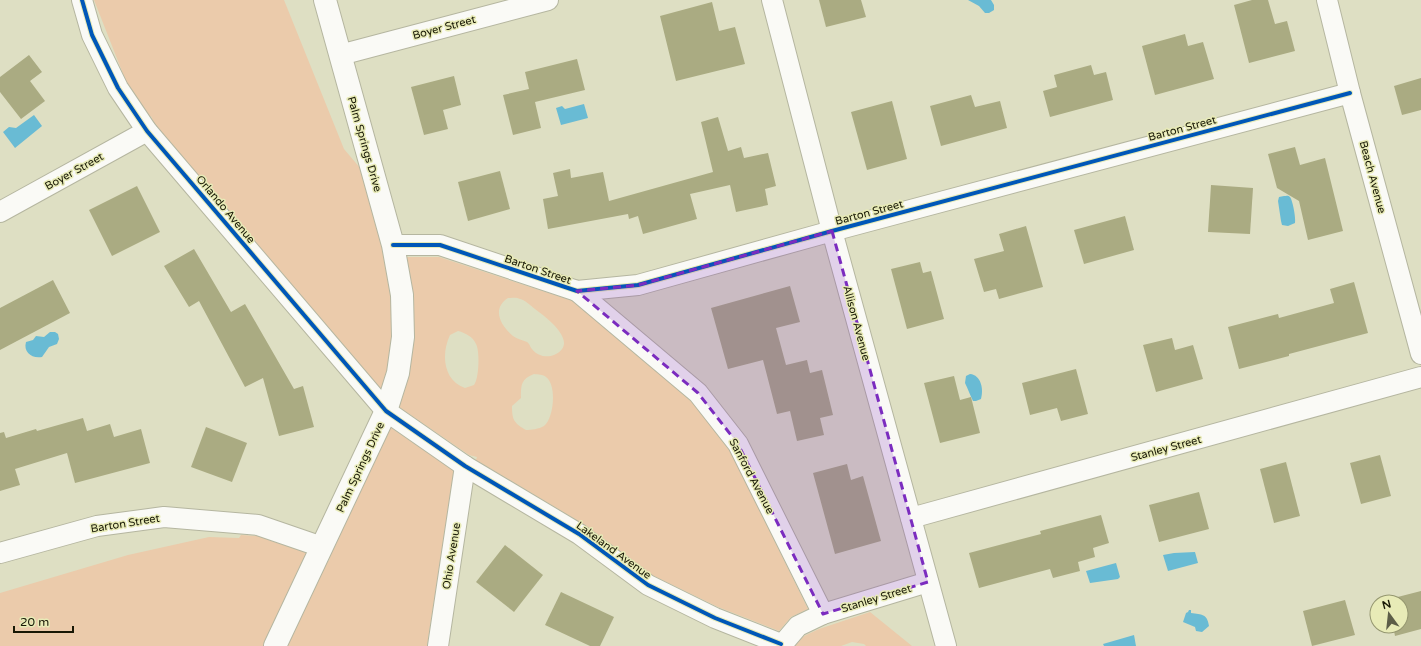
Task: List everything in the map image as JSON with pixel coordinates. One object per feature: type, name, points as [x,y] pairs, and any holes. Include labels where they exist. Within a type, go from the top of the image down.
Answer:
[{"type":"street","name":"Orlando Avenue","points":[[82,0],[92,35],[118,88],[147,131],[386,411]]},
{"type":"street","name":"Palm Springs Drive","points":[[275,646],[386,411],[398,373],[403,337],[402,295],[393,245],[325,0]]},
{"type":"street","name":"Boyer Street","points":[[340,55],[548,0]]},
{"type":"street","name":"Allison Avenue","points":[[772,0],[832,231],[946,646]]},
{"type":"street","name":"Beach Avenue","points":[[1326,0],[1421,354]]},
{"type":"street","name":"Barton Street","points":[[393,245],[440,245],[577,291],[638,285],[832,231],[1350,93]]},
{"type":"street","name":"Boyer Street","points":[[0,212],[147,131]]},
{"type":"street","name":"Sanford Avenue","points":[[577,291],[698,393],[738,444],[823,614]]},
{"type":"street","name":"Stanley Street","points":[[911,518],[1421,377]]},
{"type":"street","name":"Lakeland Avenue","points":[[386,411],[465,466],[579,534],[648,585],[715,618],[781,645]]},
{"type":"street","name":"Ohio Avenue","points":[[438,646],[465,466]]},
{"type":"street","name":"Barton Street","points":[[0,553],[97,526],[164,516],[258,525],[322,547]]},
{"type":"street","name":"Stanley Street","points":[[823,614],[928,582]]},
{"type":"street","points":[[781,645],[798,626],[823,614]]},
{"type":"highlighted area","points":[[832,231],[928,582],[823,614],[738,444],[698,393],[577,291],[638,285]]},
{"type":"shaded area","points":[[94,0],[284,0],[344,149],[361,169],[383,247],[392,308],[392,339],[387,372],[382,390],[155,125],[151,116],[150,117],[127,84]]},
{"type":"shaded area","points":[[405,257],[439,257],[573,301],[691,401],[730,450],[808,609],[791,617],[779,631],[718,607],[652,575],[585,525],[476,460],[477,457],[469,455],[399,407]],"holes":[[[508,298],[517,298],[524,301],[553,324],[563,337],[564,344],[561,350],[551,356],[539,355],[527,342],[515,337],[509,332],[502,322],[499,312],[503,302]],[[458,331],[461,332],[471,337],[476,344],[478,365],[477,377],[474,385],[465,388],[452,379],[448,373],[445,350],[450,335]],[[534,374],[546,377],[552,387],[553,402],[550,416],[544,426],[526,430],[514,421],[512,406],[521,398],[521,389],[524,380]]]},
{"type":"shaded area","points":[[390,427],[454,471],[427,646],[287,646],[327,560],[329,561],[331,551]]},
{"type":"shaded area","points":[[241,535],[257,536],[307,553],[263,646],[0,646],[0,593],[128,555],[209,537],[239,538]]},
{"type":"shaded area","points":[[870,612],[912,646],[866,646],[864,644],[852,642],[841,646],[795,646],[804,636],[819,629]]},
{"type":"water","points":[[968,0],[991,0],[994,5],[994,10],[989,13],[985,13],[979,6]]},
{"type":"water","points":[[584,104],[588,118],[561,125],[556,108],[562,106],[565,109]]},
{"type":"water","points":[[34,115],[42,126],[15,148],[3,132],[9,127],[16,128]]},
{"type":"water","points":[[1279,197],[1290,197],[1295,214],[1295,223],[1288,226],[1282,225],[1278,201]]},
{"type":"water","points":[[50,332],[55,332],[58,334],[59,339],[57,344],[49,347],[42,357],[32,356],[27,352],[25,346],[26,342],[33,340],[36,336],[44,337]]},
{"type":"water","points":[[970,374],[977,377],[982,387],[981,399],[976,401],[973,401],[965,383],[966,376]]},
{"type":"water","points":[[1195,552],[1198,563],[1168,571],[1163,555]]},
{"type":"water","points":[[1116,563],[1120,577],[1118,579],[1090,583],[1086,571]]},
{"type":"water","points":[[1191,610],[1191,613],[1203,615],[1207,619],[1209,626],[1202,632],[1196,631],[1195,627],[1183,622],[1186,613]]},
{"type":"water","points":[[1134,635],[1136,646],[1104,646],[1103,644]]},
{"type":"building","points":[[819,0],[861,0],[866,17],[826,27]]},
{"type":"building","points":[[1252,0],[1268,0],[1275,24],[1287,21],[1295,51],[1249,63],[1234,5]]},
{"type":"building","points":[[712,2],[719,31],[735,27],[745,64],[676,81],[660,16]]},
{"type":"building","points":[[1185,34],[1188,46],[1203,42],[1214,79],[1155,95],[1142,46]]},
{"type":"building","points":[[29,55],[42,72],[30,81],[45,101],[21,119],[0,92],[0,77]]},
{"type":"building","points":[[577,59],[585,90],[535,102],[541,128],[513,135],[503,95],[529,89],[525,72]]},
{"type":"building","points":[[1091,65],[1094,75],[1106,72],[1113,100],[1050,117],[1043,91],[1057,87],[1054,75]]},
{"type":"building","points":[[454,76],[461,105],[443,110],[448,129],[424,135],[411,87]]},
{"type":"building","points":[[1421,78],[1421,110],[1402,115],[1394,86]]},
{"type":"building","points":[[971,95],[975,107],[1000,101],[1007,128],[941,146],[930,106]]},
{"type":"building","points":[[892,101],[907,159],[867,170],[851,112]]},
{"type":"building","points":[[718,117],[728,151],[741,147],[744,158],[768,153],[776,186],[765,189],[768,205],[736,212],[730,185],[690,194],[697,219],[643,234],[638,216],[629,219],[628,214],[548,229],[543,199],[558,196],[553,173],[570,169],[571,178],[603,172],[609,201],[713,172],[701,122]]},
{"type":"building","points":[[1295,147],[1300,165],[1325,158],[1343,231],[1308,240],[1299,201],[1277,188],[1268,154]]},
{"type":"building","points":[[500,171],[510,209],[468,221],[458,182]]},
{"type":"building","points":[[1211,185],[1253,188],[1250,234],[1208,232]]},
{"type":"building","points":[[137,186],[160,232],[112,256],[89,210]]},
{"type":"building","points":[[1125,216],[1134,250],[1084,264],[1074,230]]},
{"type":"building","points":[[1026,226],[1043,287],[999,299],[996,289],[984,292],[974,259],[1004,251],[999,234]]},
{"type":"building","points":[[194,249],[231,312],[245,304],[294,389],[303,386],[314,427],[279,436],[263,378],[245,387],[199,301],[189,307],[164,266]]},
{"type":"building","points":[[920,262],[923,273],[931,271],[944,319],[907,329],[891,269]]},
{"type":"building","points":[[53,280],[70,313],[0,350],[0,308]]},
{"type":"building","points":[[1354,282],[1368,333],[1239,369],[1228,327],[1278,314],[1279,318],[1334,303],[1330,289]]},
{"type":"building","points":[[790,286],[800,322],[776,328],[786,365],[807,360],[810,373],[822,370],[833,415],[820,418],[824,435],[797,441],[790,411],[777,414],[763,360],[728,369],[711,308]]},
{"type":"building","points":[[1172,338],[1175,350],[1193,345],[1203,379],[1156,392],[1143,345]]},
{"type":"building","points":[[1076,369],[1088,414],[1061,421],[1057,408],[1030,415],[1022,383]]},
{"type":"building","points":[[954,376],[960,400],[971,397],[980,433],[940,443],[924,383]]},
{"type":"building","points":[[83,418],[87,431],[110,424],[114,437],[141,429],[150,463],[75,483],[67,453],[15,469],[20,485],[0,491],[0,433],[4,432],[6,438]]},
{"type":"building","points":[[206,427],[247,443],[232,482],[191,467]]},
{"type":"building","points":[[1380,455],[1391,496],[1361,504],[1350,463]]},
{"type":"building","points":[[1286,462],[1300,516],[1274,523],[1260,469]]},
{"type":"building","points":[[847,464],[851,480],[863,476],[881,541],[835,554],[813,473]]},
{"type":"building","points":[[1199,492],[1209,529],[1159,542],[1149,505]]},
{"type":"building","points":[[1101,515],[1109,543],[1093,548],[1095,557],[1078,562],[1080,571],[1053,578],[1050,569],[979,588],[969,553],[1041,534],[1040,531]]},
{"type":"building","points":[[505,545],[543,575],[514,612],[476,582]]},
{"type":"building","points":[[1421,591],[1421,629],[1409,632],[1409,594]]},
{"type":"building","points":[[561,592],[614,617],[600,646],[590,646],[545,625]]},
{"type":"building","points":[[1345,600],[1355,635],[1312,646],[1303,611]]},
{"type":"cycle path","points":[[82,0],[92,35],[118,88],[147,131],[386,411],[465,466],[579,534],[648,585],[715,618],[781,644]]},
{"type":"cycle path","points":[[393,245],[440,245],[577,291],[638,285],[832,231],[1350,93]]}]
